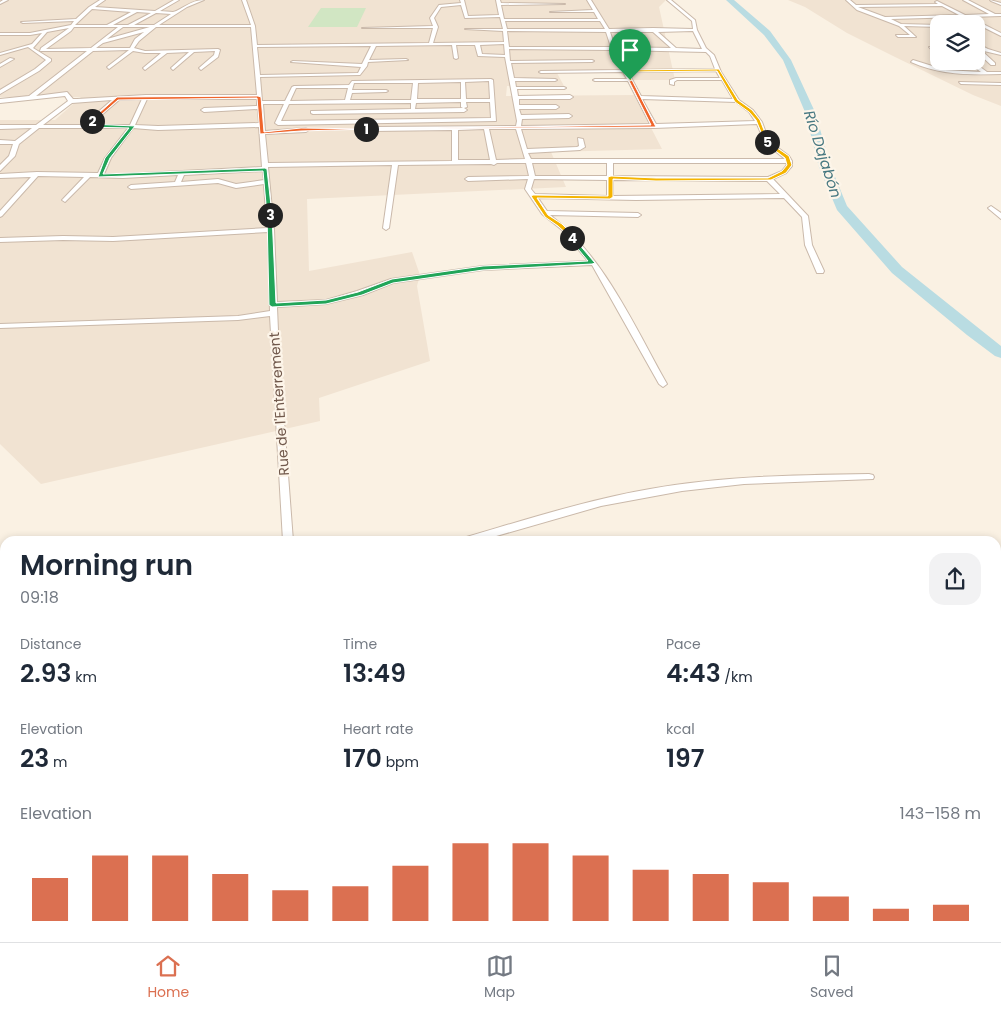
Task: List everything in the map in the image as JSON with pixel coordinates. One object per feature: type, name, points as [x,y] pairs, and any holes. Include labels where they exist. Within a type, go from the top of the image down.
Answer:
[{"type":"street","points":[[0,3],[6,0]]},
{"type":"street","points":[[40,51],[70,30],[90,8],[103,0]]},
{"type":"street","points":[[128,26],[177,0],[193,3]]},
{"type":"street","points":[[109,68],[152,28],[193,3],[202,0]]},
{"type":"street","name":"Rue de l'Enterrement","points":[[244,0],[253,26],[271,230],[273,309],[288,536]]},
{"type":"street","points":[[589,0],[607,30],[613,48],[654,126]]},
{"type":"street","points":[[669,0],[694,20],[695,30],[706,52]]},
{"type":"street","points":[[848,0],[858,9],[885,18],[900,26],[914,37],[898,36]]},
{"type":"street","points":[[874,0],[882,5]]},
{"type":"street","points":[[904,0],[930,15]]},
{"type":"street","points":[[933,0],[961,15]]},
{"type":"street","points":[[965,0],[994,16]]},
{"type":"street","points":[[992,0],[1001,4]]},
{"type":"street","points":[[430,43],[436,27],[432,18],[440,6],[463,2],[467,29],[463,44]]},
{"type":"street","points":[[562,4],[498,2],[505,30],[505,45],[516,98],[519,117],[518,128],[530,161],[532,177],[528,189],[544,213],[564,229],[592,263],[612,293],[663,384]]},
{"type":"street","points":[[545,4],[552,12],[554,20],[551,49]]},
{"type":"street","points":[[855,6],[942,5]]},
{"type":"street","points":[[90,8],[177,12]]},
{"type":"street","points":[[108,26],[138,10]]},
{"type":"street","points":[[552,12],[595,12]]},
{"type":"street","points":[[52,21],[59,16]]},
{"type":"street","points":[[885,18],[930,16]]},
{"type":"street","points":[[985,16],[1001,17]]},
{"type":"street","points":[[466,17],[600,20]]},
{"type":"street","points":[[23,22],[79,20]]},
{"type":"street","points":[[0,34],[30,34],[72,26],[152,28],[253,26]]},
{"type":"street","points":[[30,98],[122,26]]},
{"type":"street","points":[[900,26],[930,26]]},
{"type":"street","points":[[985,26],[999,33]]},
{"type":"street","points":[[364,28],[436,27]]},
{"type":"street","points":[[100,43],[152,28]]},
{"type":"street","points":[[467,29],[553,31],[695,30]]},
{"type":"street","points":[[653,29],[675,49]]},
{"type":"street","points":[[0,54],[32,45],[49,30]]},
{"type":"street","points":[[986,32],[999,33]]},
{"type":"street","points":[[254,46],[477,43],[551,49],[658,48],[706,52],[712,55],[718,70],[737,101],[751,111],[759,122],[767,142],[787,157],[790,165],[784,172],[769,179],[675,180],[611,177],[468,179]]},
{"type":"street","points":[[477,43],[480,56],[482,56],[482,62]]},
{"type":"street","points":[[454,44],[456,58]]},
{"type":"street","points":[[32,45],[30,48],[40,51],[132,48],[145,52],[218,50],[216,56],[201,69]]},
{"type":"street","points":[[257,76],[360,74],[374,45]]},
{"type":"street","points":[[316,51],[321,46]]},
{"type":"street","points":[[638,48],[643,57]]},
{"type":"street","points":[[658,48],[662,56]]},
{"type":"street","points":[[586,49],[598,71]]},
{"type":"street","points":[[985,51],[1001,49]]},
{"type":"street","points":[[0,92],[37,70],[49,60],[40,51]]},
{"type":"street","points":[[985,51],[1001,54]]},
{"type":"street","points":[[145,69],[165,52]]},
{"type":"street","points":[[173,68],[192,52]]},
{"type":"street","points":[[985,55],[993,64]]},
{"type":"street","points":[[482,56],[507,56]]},
{"type":"street","points":[[307,63],[312,57]]},
{"type":"street","points":[[0,66],[12,59]]},
{"type":"street","points":[[293,62],[366,63],[406,60]]},
{"type":"street","points":[[508,62],[592,60]]},
{"type":"street","points":[[913,60],[921,65],[948,72],[1001,73]]},
{"type":"street","points":[[37,70],[44,70]]},
{"type":"street","points":[[57,70],[64,70]]},
{"type":"street","points":[[541,72],[718,70]]},
{"type":"street","points":[[982,70],[986,73]]},
{"type":"street","points":[[512,79],[555,80]]},
{"type":"street","points":[[672,84],[672,81],[676,79],[724,79]]},
{"type":"street","points":[[347,102],[350,89],[352,82],[491,80],[494,120],[278,123],[294,87],[322,87],[350,89],[386,91]]},
{"type":"street","points":[[595,80],[630,80]]},
{"type":"street","points":[[411,121],[416,81]]},
{"type":"street","points":[[463,81],[463,121]]},
{"type":"street","points":[[384,101],[387,82]]},
{"type":"street","points":[[961,82],[1001,84]]},
{"type":"street","points":[[309,123],[322,87]]},
{"type":"street","points":[[514,88],[564,88]]},
{"type":"street","points":[[0,101],[66,94],[69,94],[71,101]]},
{"type":"street","points":[[100,176],[108,158],[132,126],[146,97]]},
{"type":"street","points":[[0,169],[12,156],[16,143],[71,101],[146,97],[288,103],[493,100]]},
{"type":"street","points":[[516,98],[570,97]]},
{"type":"street","points":[[638,97],[737,101]]},
{"type":"street","points":[[85,126],[117,99]]},
{"type":"street","points":[[204,110],[259,102]]},
{"type":"street","points":[[360,122],[365,102]]},
{"type":"street","points":[[516,107],[556,107]]},
{"type":"street","points":[[313,112],[464,110]]},
{"type":"street","points":[[519,117],[569,116]]},
{"type":"street","points":[[0,126],[132,126],[301,130],[654,126],[759,122]]},
{"type":"street","points":[[455,128],[455,163]]},
{"type":"street","points":[[486,128],[494,163]]},
{"type":"street","points":[[525,151],[578,149],[582,146],[580,139]]},
{"type":"street","points":[[0,142],[16,143]]},
{"type":"street","points":[[0,176],[37,174],[100,176],[265,167],[530,161],[610,162],[718,159],[789,161]]},
{"type":"street","points":[[610,162],[610,197]]},
{"type":"street","points":[[386,228],[395,164]]},
{"type":"street","points":[[177,184],[180,173]]},
{"type":"street","points":[[0,216],[20,190],[37,174]]},
{"type":"street","points":[[65,200],[88,176]]},
{"type":"street","points":[[769,179],[805,216],[807,221],[807,241],[819,262],[820,271]]},
{"type":"street","points":[[675,180],[682,198]]},
{"type":"street","points":[[130,187],[218,181],[236,186],[266,182]]},
{"type":"street","points":[[533,196],[682,198],[786,196]]},
{"type":"street","points":[[991,208],[1001,217]]},
{"type":"street","points":[[544,213],[638,215]]},
{"type":"street","points":[[0,240],[112,239],[271,230]]},
{"type":"street","points":[[0,326],[238,318],[273,309],[326,302],[360,294],[392,281],[483,268],[592,263]]},
{"type":"street","points":[[484,536],[621,498],[712,484],[785,478],[869,476]]},
{"type":"shaded area","points":[[0,0],[666,0],[659,7],[675,80],[626,80],[620,72],[557,73],[564,86],[507,86],[506,96],[634,95],[662,149],[551,152],[566,187],[307,199],[309,271],[412,252],[420,275],[417,286],[430,361],[319,398],[320,421],[41,484],[0,444],[0,120],[55,120],[81,97],[0,97]]},
{"type":"shaded area","points":[[788,0],[1001,0],[1001,106],[973,95],[847,33],[805,7]]},
{"type":"green space","points":[[321,8],[366,8],[357,27],[308,27]]},
{"type":"waterway","name":"Río Dajabón","points":[[730,0],[767,33],[787,60],[810,112],[825,167],[841,207],[897,270],[972,332],[1001,353]]},
{"type":"route","points":[[626,70],[718,70],[737,101],[751,111],[758,120],[769,145],[787,157],[790,165],[788,169],[769,179],[656,180],[611,177],[610,197],[533,196],[546,216],[564,229],[592,263],[492,267],[398,280],[360,294],[326,302],[272,305],[271,230],[265,169],[100,176],[108,158],[132,126],[85,126],[117,99],[146,97],[258,97],[262,134],[301,130],[654,126],[630,80],[626,70]]}]
